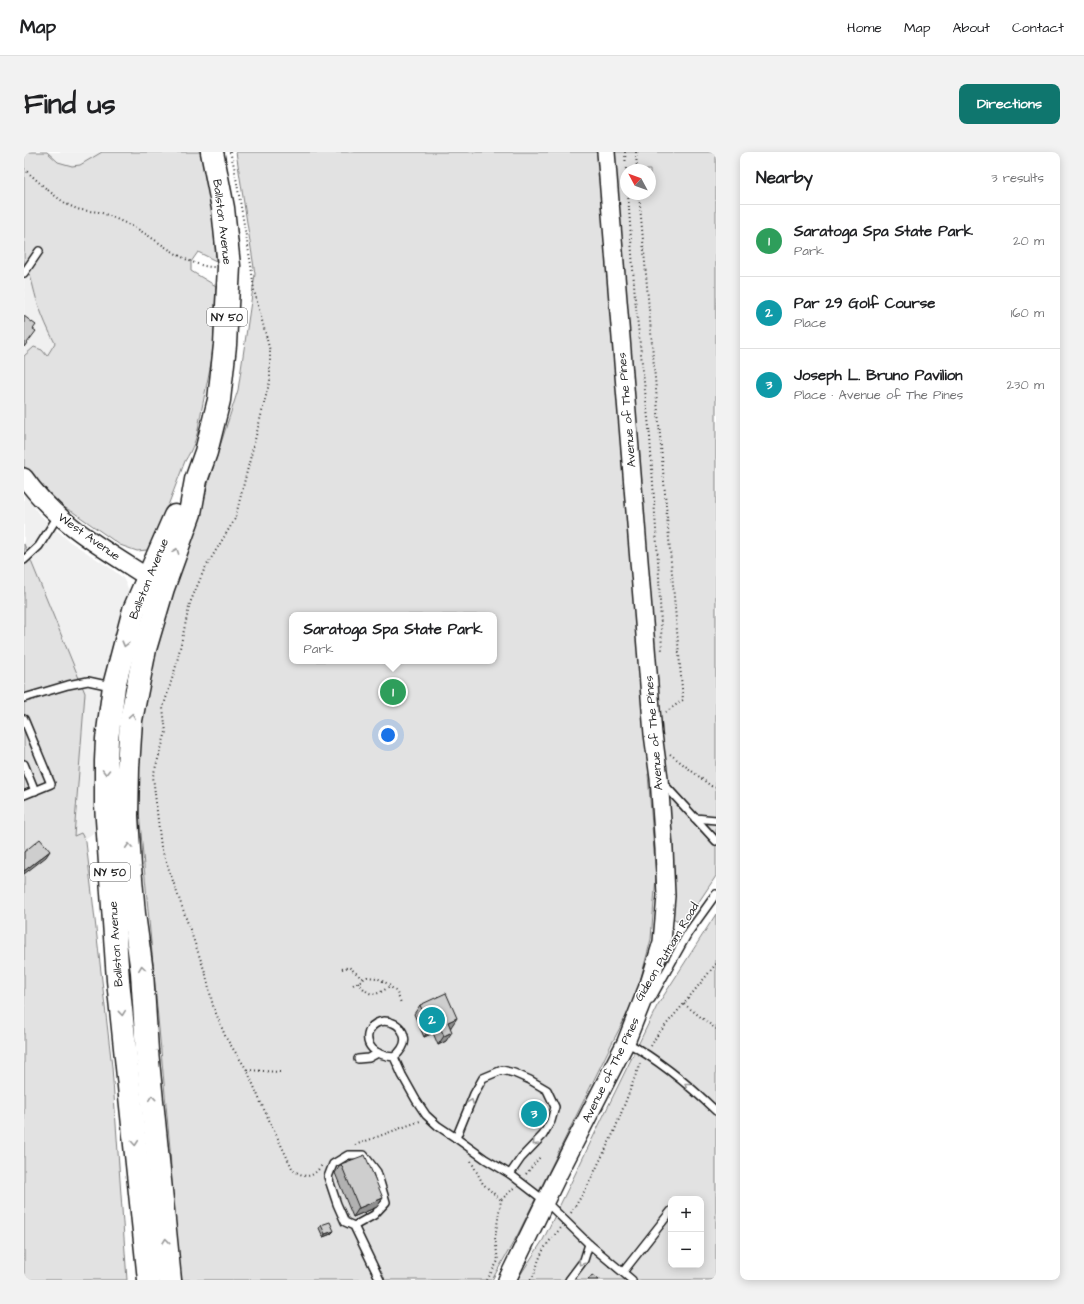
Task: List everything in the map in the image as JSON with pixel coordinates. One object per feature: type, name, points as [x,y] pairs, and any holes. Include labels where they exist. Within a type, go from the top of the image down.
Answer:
[{"type":"highway","name":"Ballston Avenue","points":[[170,1280],[148,1058],[142,972],[134,914],[127,816],[131,720],[145,649],[155,583],[177,510],[196,480],[206,452],[218,400],[225,345],[229,266],[223,208],[212,152]]},
{"type":"highway","name":"Ballston Avenue","points":[[148,1280],[118,980],[106,805],[107,739],[114,686],[134,610],[155,583]]},
{"type":"street","name":"Avenue of The Pines","points":[[507,1280],[545,1201],[626,1042],[649,984],[662,942],[666,896],[659,778],[653,734],[606,152]]},
{"type":"street","name":"West Avenue","points":[[24,477],[34,491],[58,516],[155,583]]},
{"type":"lane","points":[[24,273],[39,251]]},
{"type":"lane","points":[[24,560],[39,546],[58,516]]},
{"type":"lane","points":[[24,698],[68,685],[88,681],[114,686]]},
{"type":"lane","points":[[24,719],[51,784],[24,795]]},
{"type":"lane","points":[[24,764],[35,791]]},
{"type":"lane","points":[[659,778],[716,841]]},
{"type":"lane","points":[[695,818],[716,820]]},
{"type":"lane","name":"Gideon Putnam Road","points":[[626,1042],[688,933],[716,894]]},
{"type":"lane","points":[[380,1021],[388,1021],[396,1024],[403,1032],[406,1040],[402,1050],[394,1057],[383,1056],[371,1048],[368,1042],[368,1033],[374,1025],[380,1021]]},
{"type":"lane","points":[[626,1042],[647,1054],[698,1094],[716,1111]]},
{"type":"lane","points":[[358,1059],[369,1058],[378,1053]]},
{"type":"lane","points":[[394,1057],[416,1100],[426,1114],[438,1126],[485,1159],[510,1174],[545,1201],[588,1244],[632,1280]]},
{"type":"lane","points":[[456,1138],[474,1094],[483,1078],[502,1070],[514,1072],[547,1090],[555,1107],[551,1121],[543,1135],[521,1158],[510,1174]]},
{"type":"lane","points":[[354,1226],[374,1216],[386,1202],[377,1172],[364,1155],[348,1155],[333,1164],[328,1177],[336,1204],[345,1222],[354,1226],[380,1280]]},
{"type":"lane","points":[[623,1272],[668,1215]]},
{"type":"lane","points":[[569,1280],[584,1260],[588,1244]]},
{"type":"path","points":[[230,152],[234,166],[250,257],[254,290],[270,352],[270,380],[235,519],[204,570],[190,603],[176,666],[163,708],[166,732],[153,776],[161,847],[206,975],[213,1006],[226,1038],[247,1070],[293,1170],[302,1176],[308,1176],[316,1172],[324,1162]]},
{"type":"path","points":[[625,152],[626,164]]},
{"type":"path","points":[[636,152],[637,164]]},
{"type":"path","points":[[24,169],[57,197],[75,208],[101,213],[131,226],[189,260],[207,267],[217,267]]},
{"type":"path","points":[[628,200],[635,298],[650,437],[659,576],[662,652]]},
{"type":"path","points":[[640,200],[683,700],[664,713]]},
{"type":"path","points":[[667,752],[711,786],[716,787]]},
{"type":"path","points":[[530,1280],[536,1274],[540,1256],[566,1222],[587,1187],[614,1132],[641,1061],[647,1054],[658,1034],[716,964]]},
{"type":"path","points":[[342,969],[349,967],[363,979]]},
{"type":"path","points":[[353,985],[367,977],[377,978],[390,986],[397,993],[401,1003]]},
{"type":"path","points":[[358,982],[364,990],[370,993],[381,992],[390,986]]},
{"type":"path","points":[[684,1004],[716,1029]]},
{"type":"path","points":[[247,1070],[281,1072]]},
{"type":"path","points":[[354,1146],[423,1120]]},
{"type":"path","points":[[526,1175],[540,1157]]},
{"type":"path","points":[[467,1158],[472,1162],[483,1184],[501,1200]]},
{"type":"path","points":[[487,1280],[498,1261],[495,1238],[501,1200],[515,1187]]},
{"type":"shaded area","points":[[24,152],[129,152],[82,302],[24,390]]},
{"type":"shaded area","points":[[24,152],[47,152],[58,162],[72,166],[80,165],[102,152],[204,152],[212,202],[216,261],[198,252],[191,262],[191,271],[216,286],[213,353],[196,438],[185,461],[153,545],[147,550],[137,551],[120,545],[73,512],[61,506],[44,490],[24,466],[24,356],[34,347],[42,350],[47,356],[55,343],[36,299],[29,272],[24,262]]},
{"type":"shaded area","points":[[236,152],[716,152],[716,876],[686,921],[676,920],[672,917],[664,769],[648,774],[656,877],[651,939],[636,997],[518,1234],[492,1280],[180,1280],[174,1227],[170,1148],[138,801],[140,729],[153,655],[238,390],[255,274]]},
{"type":"shaded area","points":[[24,492],[38,513],[69,541],[123,578],[128,588],[128,600],[96,774],[96,831],[24,884]]},
{"type":"shaded area","points":[[24,544],[85,693],[74,836],[81,833],[86,842],[112,1067],[127,1280],[24,1280]]},
{"type":"shaded area","points":[[716,914],[716,1280],[517,1280],[543,1240],[657,1006]]},
{"type":"building","points":[[24,316],[36,325],[33,329],[36,331],[24,347]]},
{"type":"building","points":[[40,839],[50,851],[24,871],[24,852]]},
{"type":"building","points":[[446,993],[457,1018],[448,1022],[452,1032],[444,1036],[439,1025],[430,1028],[420,1005]]},
{"type":"building","points":[[536,1103],[543,1110],[536,1119],[528,1111]]},
{"type":"building","points":[[365,1155],[383,1198],[359,1208],[341,1164]]},
{"type":"building","points":[[330,1222],[334,1231],[325,1234],[321,1225]]},
{"type":"building","points":[[592,1275],[599,1280],[588,1280]]},
{"type":"place","name":"Saratoga Spa State Park","points":[[393,692]]},
{"type":"place","name":"Par 29 Golf Course","points":[[432,1020]]},
{"type":"place","name":"Joseph L. Bruno Pavilion","points":[[534,1114]]}]
